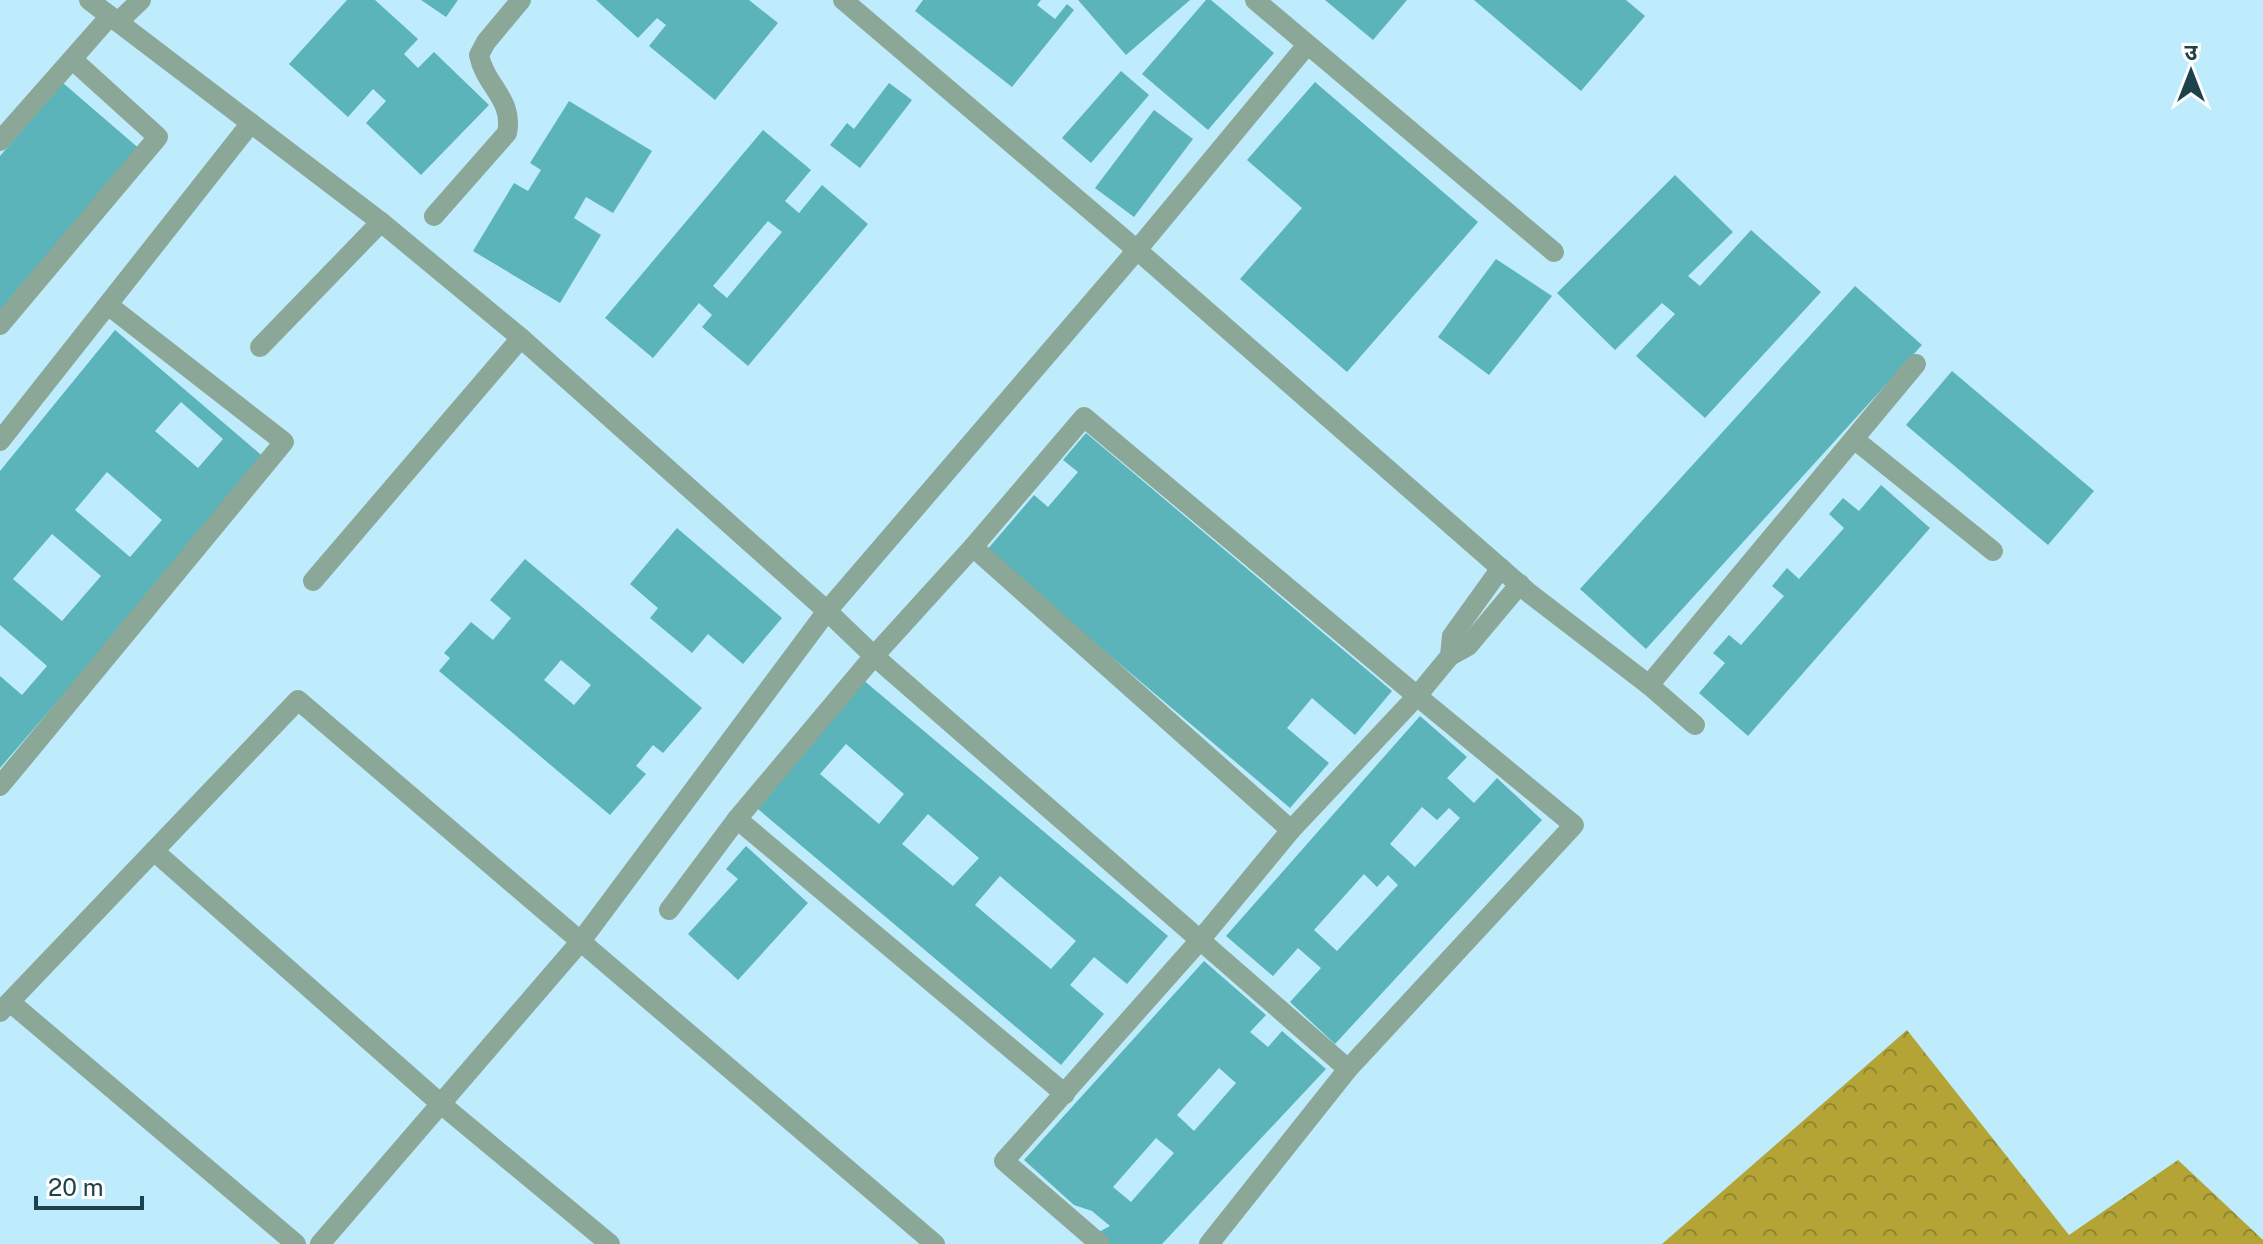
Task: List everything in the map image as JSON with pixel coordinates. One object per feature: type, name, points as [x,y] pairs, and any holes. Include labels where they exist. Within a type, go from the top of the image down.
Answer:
[{"type":"street","points":[[89,0],[381,222],[521,338],[874,656],[1348,1069]]},
{"type":"street","points":[[0,141],[114,19],[141,0]]},
{"type":"street","points":[[434,216],[507,133],[510,120],[507,108],[482,69],[479,55],[521,0]]},
{"type":"street","points":[[843,0],[1137,250],[1501,568],[1695,725]]},
{"type":"street","points":[[1255,0],[1554,252]]},
{"type":"street","points":[[320,1244],[581,941],[827,611],[1137,250],[1307,45]]},
{"type":"street","points":[[0,325],[158,137],[73,60]]},
{"type":"street","points":[[0,441],[251,123]]},
{"type":"street","points":[[260,347],[381,222]]},
{"type":"street","points":[[0,786],[284,442],[108,305]]},
{"type":"street","points":[[313,581],[521,338]]},
{"type":"street","points":[[1649,685],[1916,364]]},
{"type":"street","points":[[669,910],[737,819],[874,656],[973,547],[1084,417],[1574,825],[1348,1069],[1209,1244]]},
{"type":"street","points":[[1854,439],[1993,551]]},
{"type":"street","points":[[973,547],[1291,830]]},
{"type":"street","points":[[1450,656],[1452,636],[1501,568]]},
{"type":"street","points":[[1100,1244],[1004,1161],[1201,939],[1291,830],[1417,696],[1450,656],[1468,646],[1520,584]]},
{"type":"street","points":[[296,1244],[5,1007],[298,700],[935,1244]]},
{"type":"street","points":[[737,819],[1065,1094]]},
{"type":"street","points":[[154,851],[441,1104],[610,1244]]},
{"type":"green space","points":[[1907,1030],[2069,1235],[2178,1160],[2263,1240],[2263,1244],[1662,1244]]},
{"type":"building","points":[[347,0],[375,0],[418,39],[404,54],[418,68],[434,52],[489,105],[421,175],[366,123],[386,101],[373,89],[348,117],[289,64]]},
{"type":"building","points":[[421,0],[458,0],[446,17]]},
{"type":"building","points":[[596,0],[749,0],[778,23],[715,100],[649,46],[666,25],[657,18],[638,38]]},
{"type":"building","points":[[923,0],[1041,0],[1037,5],[1055,19],[1067,4],[1074,10],[1012,87],[915,11]]},
{"type":"building","points":[[1078,0],[1190,0],[1126,55]]},
{"type":"building","points":[[1206,0],[1211,0],[1274,53],[1208,130],[1142,74]]},
{"type":"building","points":[[1325,0],[1407,0],[1373,40]]},
{"type":"building","points":[[1474,0],[1626,0],[1645,16],[1581,91]]},
{"type":"building","points":[[1121,71],[1149,95],[1091,163],[1062,138]]},
{"type":"building","points":[[1315,82],[1478,222],[1347,372],[1240,279],[1302,208],[1247,160]]},
{"type":"building","points":[[63,83],[142,151],[0,314],[0,156]]},
{"type":"building","points":[[889,83],[912,100],[860,168],[830,145],[847,123],[854,129]]},
{"type":"building","points":[[569,101],[652,151],[613,213],[586,197],[574,218],[601,235],[560,303],[473,251],[514,183],[528,191],[541,170],[530,163]]},
{"type":"building","points":[[1154,110],[1193,139],[1134,217],[1095,188]]},
{"type":"building","points":[[763,130],[811,170],[785,201],[799,213],[822,185],[868,224],[748,366],[702,327],[712,315],[699,303],[653,358],[605,318]],"holes":[[[768,221],[782,232],[727,298],[713,286]]]},
{"type":"building","points":[[1675,175],[1733,232],[1688,276],[1700,286],[1751,230],[1821,292],[1705,418],[1636,356],[1675,314],[1662,303],[1615,350],[1557,293]]},
{"type":"building","points":[[1496,259],[1552,296],[1489,375],[1438,337]]},
{"type":"building","points":[[1855,286],[1922,345],[1646,649],[1580,589]]},
{"type":"building","points":[[115,330],[266,459],[0,768],[0,676],[22,695],[47,666],[0,625],[0,471]],"holes":[[[181,402],[223,439],[198,468],[155,431]],[[107,472],[162,520],[130,557],[75,510]],[[52,534],[101,576],[62,621],[13,579]]]},
{"type":"building","points":[[1952,371],[2094,491],[2048,545],[1906,425]]},
{"type":"building","points":[[1086,433],[1392,691],[1355,735],[1312,698],[1287,728],[1329,763],[1290,808],[986,551],[1034,495],[1048,507],[1078,472],[1063,460]]},
{"type":"building","points":[[1881,485],[1930,528],[1748,736],[1699,693],[1725,663],[1713,653],[1729,635],[1741,645],[1784,596],[1772,586],[1787,568],[1799,579],[1844,528],[1829,514],[1843,498],[1859,511]]},
{"type":"building","points":[[677,528],[782,618],[743,664],[708,634],[692,653],[650,618],[658,608],[630,584]]},
{"type":"building","points":[[525,559],[702,708],[663,753],[653,745],[636,766],[646,774],[610,815],[439,671],[450,658],[444,653],[471,622],[493,640],[511,618],[490,600]],"holes":[[[561,660],[591,685],[574,705],[544,680]]]},
{"type":"building","points":[[862,679],[1168,936],[1127,984],[1094,957],[1070,985],[1104,1014],[1061,1065],[758,809]],"holes":[[[846,744],[904,794],[879,824],[820,774]],[[928,814],[979,858],[953,886],[902,844]],[[1000,876],[1076,941],[1051,969],[975,905]]]},
{"type":"building","points":[[1420,716],[1467,757],[1447,778],[1474,803],[1497,778],[1542,820],[1335,1044],[1290,1002],[1321,968],[1298,948],[1273,976],[1226,936]],"holes":[[[1422,807],[1437,820],[1449,808],[1460,818],[1415,867],[1390,844]],[[1364,874],[1377,887],[1388,875],[1398,885],[1337,951],[1314,930]]]},
{"type":"building","points":[[746,846],[808,903],[738,980],[688,934],[738,879],[726,869]]},
{"type":"building","points":[[1204,961],[1266,1015],[1250,1032],[1268,1047],[1282,1031],[1326,1069],[1162,1244],[1110,1244],[1097,1233],[1110,1226],[1092,1211],[1074,1205],[1024,1160]],"holes":[[[1219,1068],[1236,1083],[1194,1131],[1177,1115]],[[1156,1138],[1174,1153],[1131,1202],[1113,1187]]]}]
